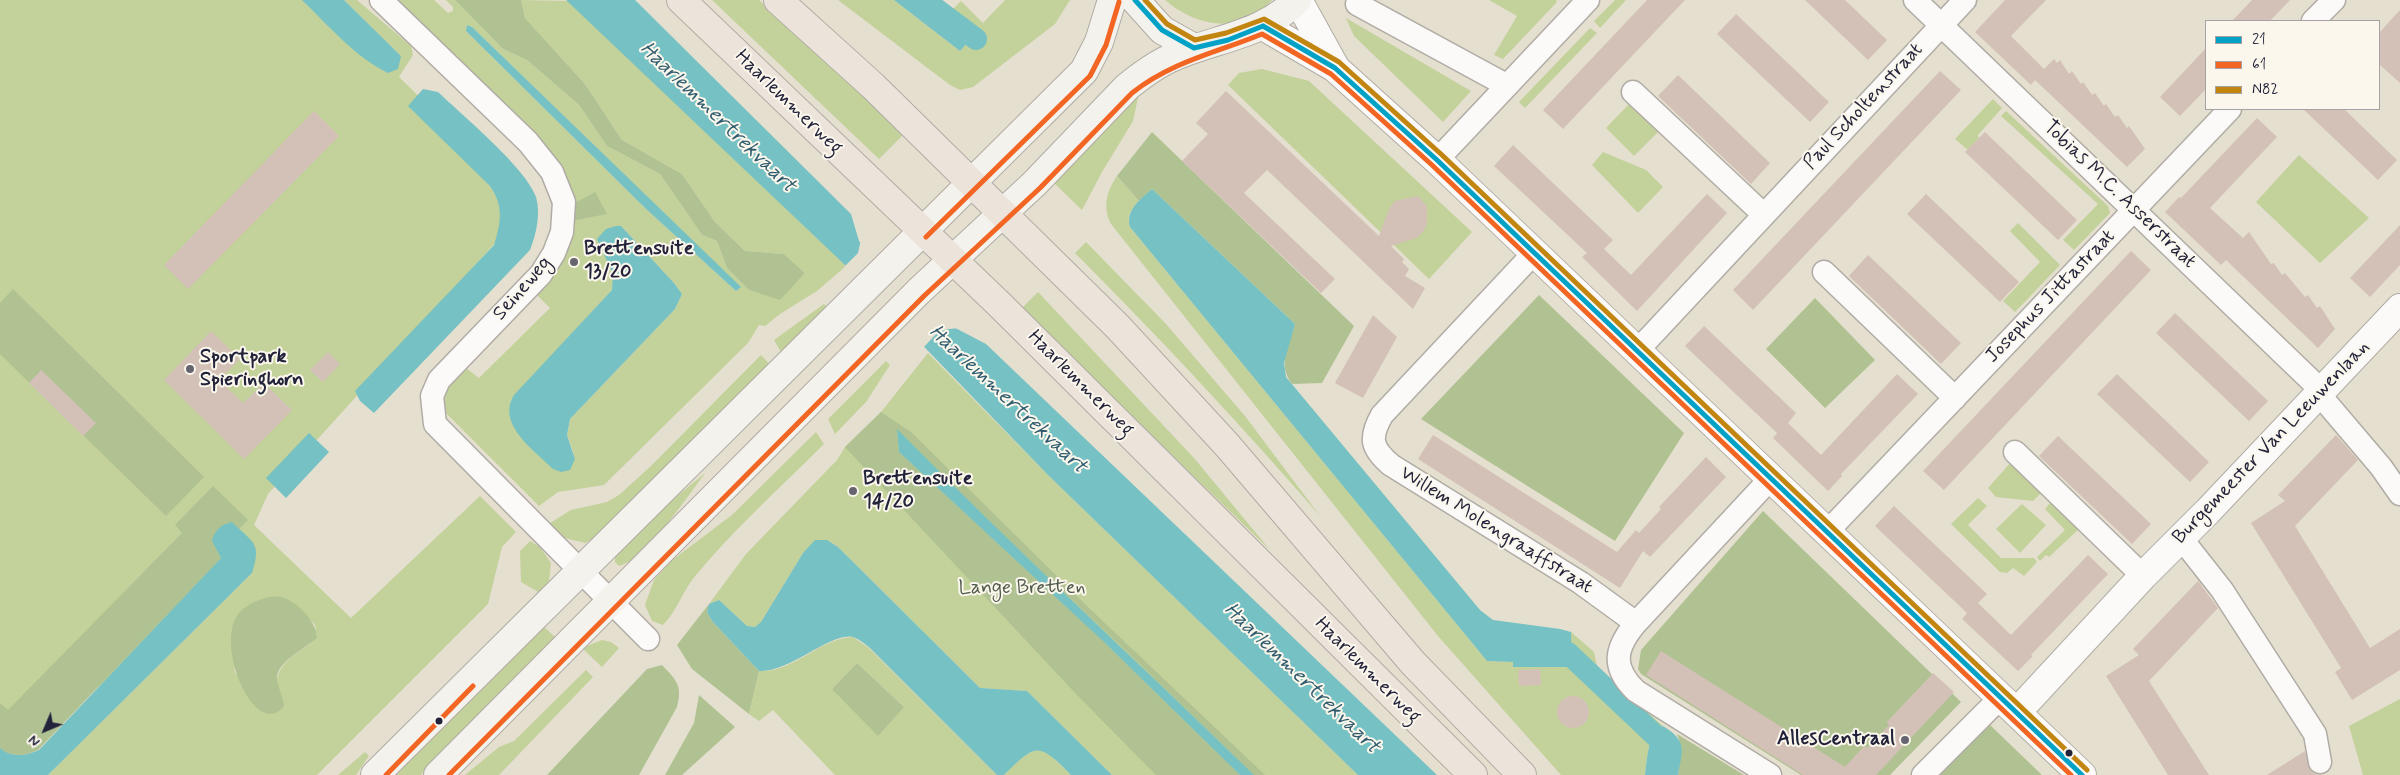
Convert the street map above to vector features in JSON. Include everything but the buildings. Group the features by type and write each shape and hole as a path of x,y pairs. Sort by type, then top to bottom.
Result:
{"main road":[{"name":"Haarlemmerweg","path":"681,0 953,260 1473,775"},
{"name":"Haarlemmerweg","path":"778,0 873,86 973,182 1173,384 1413,663 1522,775"},
{"path":"374,775 1084,71 1099,42 1112,0"},
{"path":"1135,0 1162,30 1194,48"},
{"path":"438,775 919,291 1004,214 1127,87 1156,65 1194,48 1228,40 1263,26 1278,17 1298,0"}],"street":[{"name":"Seineweg","path":"381,0 528,142 552,172 564,202 562,232 554,253 541,274 438,380 432,396 435,424 648,639"},
{"path":"1298,0 1335,68"},
{"path":"1436,160 1588,0"},
{"name":"Tobias M.C. Asserstraat","path":"1915,0 2134,209 2320,392 2400,494"},
{"name":"Paul Scholtenstraat","path":"1637,351 1965,0"},
{"path":"2314,20 2334,0"},
{"path":"1357,4 1506,85"},
{"path":"1263,26 1335,68 1436,160 2082,775"},
{"path":"1633,92 1763,214"},
{"name":"Josephus Jittastraat","path":"1827,532 2229,110"},
{"name":"Willem Molengraaffstraat","path":"1534,253 1382,416 1372,438 1375,448 1391,466 1581,583 1636,623"},
{"path":"1824,272 1955,398"},
{"name":"Burgemeester Van Leeuwenlaan","path":"2009,704 2181,538 2400,308"},
{"path":"2015,452 2142,576"},
{"path":"1770,775 1636,691 1626,682 1619,668 1618,656 1622,642 1636,623 1771,478"},
{"path":"2181,538 2222,590 2315,734 2320,762"},
{"path":"1923,775 2009,704"}],"green space":[{"name":"Sportpark Spieringhorn","path":"0,0 321,0 401,56 344,0 357,0 411,46 413,55 399,77 511,187 515,221 268,494 254,525 351,618 480,496 516,532 502,547 488,604 317,775 48,775 252,573 0,760","holes":["296,606 315,625 317,638 287,661 277,680 236,674 234,669"]},
{"path":"391,0 434,0 448,13 453,11 453,7 446,0 455,0 503,49 527,60 579,105 607,146 660,174 702,235 717,241 727,268 749,290 780,299 805,273 784,254 745,251 715,222 682,174 622,140 585,84 525,18 521,0 569,1 846,266 817,291 780,314 765,326 759,325 748,343 604,485 558,492 539,506 445,412 444,398 448,387 467,369 479,378 550,308 537,295 557,270 567,252 573,232 573,221 606,214 575,203 529,136 532,130 500,100 495,103","holes":["467,25 472,27 740,287 736,291 645,208 466,31","621,226 682,294 675,309 570,419 567,435 574,454 510,402 612,290 614,274 598,239"]},
{"path":"455,0 521,0 525,18 585,84 622,140 682,174 715,222 745,251 784,254 805,273 780,300 749,290 727,268 717,241 702,235 660,174 607,146 579,105 527,60 503,49"},
{"path":"712,0 759,0 906,132 879,159"},
{"path":"838,0 894,0 960,51 973,35 929,0 942,0 953,9 961,1 983,23 1005,0 1070,0 1055,24 973,87 960,90 950,85"},
{"path":"1165,0 1272,0 1247,19 1219,24 1191,16"},
{"path":"1489,0 1556,0 1557,2 1503,59 1494,55 1517,16"},
{"path":"1615,0 1626,0 1600,28 1594,21"},
{"path":"1346,18 1471,91 1443,122 1354,36"},
{"path":"1590,28 1597,33 1525,108 1519,102"},
{"path":"1262,69 1309,81 1472,232 1429,279 1228,85 1239,73"},
{"path":"1141,84 1133,121 1102,172 1082,210 1053,182"},
{"path":"1993,99 2002,108 1978,135 1979,138 1968,150 1955,139"},
{"path":"1632,101 1661,129 1634,156 1606,128"},
{"path":"2006,111 2108,206 2110,213 2074,250 2063,240 2098,204 2001,116"},
{"path":"1152,132 1354,326 1322,383 1292,384 1288,377 1285,370 1285,362 1287,347 1295,324 1152,189 1139,201 1117,176"},
{"path":"1603,152 1646,170 1663,187 1638,213 1592,165"},
{"path":"2299,155 2369,218 2320,263 2256,202"},
{"path":"1117,176 1139,201 1129,216 1130,227 1487,661 1513,662 1513,667 1571,667 1571,632 1594,652 1597,666 1663,726 1654,733 1651,740 1645,775 1561,775 1438,636 1111,224 1106,205 1108,193"},
{"path":"595,192 607,214 573,221 575,203"},
{"path":"2018,223 2060,265 2015,312 2003,301 2040,262 2010,231"},
{"path":"1086,242 1166,324 1245,416 1320,516 1200,382 1075,253"},
{"path":"13,289 204,477 166,516 0,354 0,303"},
{"path":"1038,292 1194,458 1270,550 1021,309"},
{"path":"1539,295 1684,433 1615,541 1421,419"},
{"path":"1815,298 1875,360 1825,408 1766,349"},
{"path":"824,304 828,308 782,354 774,340"},
{"name":"Lange Bretten","path":"928,353 1048,475 1358,775 1112,775 1027,691 980,688 838,547 827,540 803,553 761,622 755,627 747,626 719,600 709,604 746,554 837,460 845,447 881,412"},
{"path":"761,355 771,366 608,531 585,543 561,537 547,525 571,510 607,502 619,495 651,466"},
{"path":"886,361 890,365 866,402 835,434 828,419"},
{"path":"881,412 911,432 1089,608 1265,775 1254,775 986,519 897,430 899,452 1104,642 1240,775 1156,775 1077,695 845,447"},
{"path":"816,432 824,444 742,524 711,558 691,581 663,625 652,621 645,605 654,580 671,561 732,515"},
{"path":"2012,461 2043,491 2033,501 1996,497 1988,488"},
{"path":"705,473 653,540 641,552 619,566 615,562 615,552 628,537"},
{"path":"213,486 248,520 239,529 232,522 212,541 221,558 38,750 28,754 14,755 0,748 0,703 8,710 182,533 175,525"},
{"path":"1978,498 1987,506 1968,525 2001,558 2034,558 2037,562 2024,576 2013,568 2007,573 2000,572 1951,524"},
{"path":"2052,501 2081,527 2049,557 2046,555 2040,561 2037,557 2065,530 2045,509"},
{"path":"2022,504 2046,525 2020,553 1996,529"},
{"path":"1763,511 1961,702 1890,775 1801,775 1641,674 1638,669 1641,650"},
{"path":"530,541 540,547 551,563 549,581 540,593 521,582 520,551"},
{"path":"269,597 287,599 305,613 314,625 317,638 292,656 281,667 277,679 284,706 273,714 262,711 251,701 241,685 234,666 231,646 232,628 239,613 253,603"},
{"path":"709,604 707,612 712,621 759,671 749,714 692,669 677,645"},
{"path":"543,626 556,638 421,775 394,775"},
{"path":"853,637 869,648 997,775 835,775 773,710 759,721 749,714 759,671 784,667 829,643","holes":["857,663 904,707 832,689"]},
{"path":"602,640 611,642 619,648 602,667 582,648"},
{"path":"857,663 904,707 878,736 832,689"},
{"path":"662,665 677,683 679,699 677,707 639,775 547,775 647,669"},
{"path":"586,670 593,677 499,775 465,775 499,747 514,741"},
{"path":"699,695 735,727 682,775 665,775 694,723"},
{"path":"2400,699 2400,775 2363,775 2349,726"},
{"path":"1990,725 2042,775 1940,775"},
{"path":"1677,734 1744,775 1678,775 1680,749"},
{"path":"1041,750 1049,754 1071,775 1004,775 1025,755"},
{"path":"365,752 369,756 356,775 338,775"}],"water":[{"path":"302,0 344,0 401,56 398,69 388,73 364,58 353,50"},
{"name":"Haarlemmertrekvaart","path":"566,0 635,0 851,214 859,241 940,320 986,344 1437,775 1358,775 1048,475 846,266"},
{"path":"894,0 929,0 974,35 960,51"},
{"path":"467,25 472,27 741,287 736,291 645,208 466,31"},
{"path":"423,89 438,92 493,143 520,172 536,197 538,210 537,224 530,250 374,413 360,401 355,391 494,245 500,222 498,201 490,186 408,106"},
{"path":"1152,189 1295,324 1284,363 1286,377 1480,610 1493,620 1571,632 1572,667 1513,667 1513,662 1487,661 1130,227 1129,221 1132,210"},
{"path":"621,226 682,294 675,309 570,419 567,435 575,459 570,470 561,472 553,469 520,436 513,426 510,406 514,395 612,290 613,274 597,239 606,229"},
{"path":"897,429 1030,560 1254,775 1240,775 1104,642 899,452"},
{"path":"309,433 329,452 286,498 266,478"},
{"path":"232,522 250,539 256,549 252,573 48,775 0,775 0,748 14,755 29,754 39,750 221,558 212,541 219,528"},
{"path":"815,540 827,540 838,547 980,688 1027,691 1112,775 1071,775 1052,757 1038,751 1031,752 1004,775 997,775 870,648 853,637 833,640 784,666 759,671 712,621 707,612 709,604 719,600 747,626 755,627 761,622 803,553"},
{"path":"1663,726 1671,731 1680,741 1682,752 1678,775 1645,775 1651,740 1654,733"}],"pier":[{"path":"861,239 942,318 960,328 938,332 923,348 844,267 858,253"}],"waterway":[{"path":"924,0 976,39"},
{"path":"1544,646 1568,653 1662,742 1664,759 1662,775"}],"transit line":[{"name":"21","path":"1135,0 1162,30 1194,48 1228,40 1263,26"},
{"name":"N82","path":"1145,0 1167,24 1195,40 1226,33 1264,19 1339,62 1442,155 2087,770"},
{"name":"61","path":"926,237 1090,76 1106,45 1119,2"},
{"name":"21","path":"1263,26 1335,68 1437,160 2082,775"},
{"name":"61","path":"449,775 924,296 1040,188 1132,93 1147,82 1179,65 1262,34 1331,74 1432,165 2071,775"},
{"name":"61","path":"386,775 473,686"}],"place":[{"name":"Brettensuite 13/20","path":"574,262"},
{"name":"Sportpark Spieringhorn","path":"190,369"},
{"name":"Brettensuite 14/20","path":"853,491"},
{"name":"AllesCentraal","path":"1905,740"}]}
